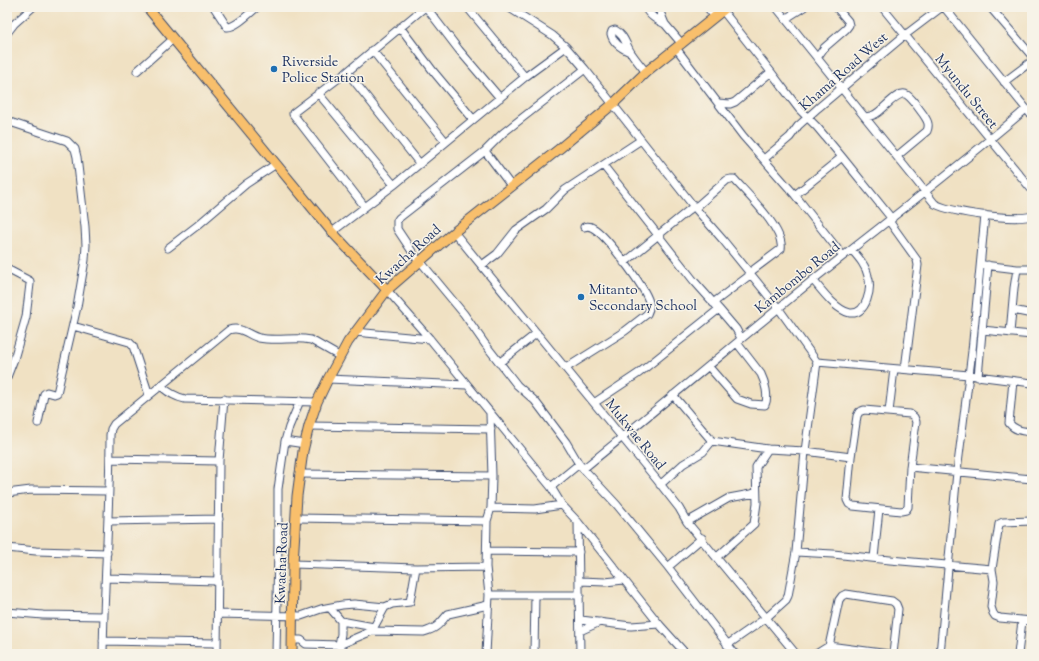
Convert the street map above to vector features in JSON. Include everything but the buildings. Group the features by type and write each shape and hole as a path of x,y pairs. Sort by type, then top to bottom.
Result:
{"main road":[{"path":"147,7 332,232 387,290"},
{"name":"Kwacha Road","path":"292,654 296,518 299,474 304,444 317,402 339,356 355,332 387,290 420,261 613,104 646,72 725,9"}],"street":[{"path":"7,33 32,7"},
{"path":"214,7 228,28 234,26 257,7"},
{"path":"365,207 293,114 294,111 347,72 426,7 459,50 500,98"},
{"path":"467,7 525,76"},
{"path":"508,7 552,35 566,47 694,207 724,240 749,274 779,309 817,362 805,451 796,552 788,596 786,600 766,618 727,645"},
{"path":"645,7 657,20 666,24"},
{"path":"658,7 679,46 718,103 743,136 795,195 844,256"},
{"path":"708,7 715,17"},
{"path":"776,7 935,204 954,211 985,215 1012,218 1032,216"},
{"path":"785,19 804,7"},
{"path":"817,58 824,48 849,25 848,21 836,7"},
{"name":"Myundu Street","path":"882,7 1032,190"},
{"path":"943,7 1032,116"},
{"name":"Khama Road West","path":"764,159 790,137 798,126 818,108 905,35 943,7"},
{"path":"990,7 1032,56"},
{"path":"725,9 798,109 821,132 842,157 890,220 917,260 918,265 905,369"},
{"path":"400,27 433,71 473,119"},
{"path":"137,71 173,39"},
{"path":"332,232 420,164 525,76 566,47"},
{"path":"372,50 446,142"},
{"path":"630,52 646,72"},
{"path":"1004,82 1032,61"},
{"path":"585,69 503,133 485,151 397,221 397,229 420,261 464,314 499,363 517,385 535,401 566,442 581,466 617,504 735,654"},
{"path":"347,72 420,164"},
{"path":"718,103 730,104 735,102 771,72"},
{"path":"318,93 394,185"},
{"path":"865,117 877,114 898,95 903,94 908,95 919,108 928,122 929,127 927,131 897,156"},
{"name":"Kambombo Road","path":"551,487 622,437 813,280 926,192 1026,109"},
{"path":"7,121 70,143 75,149 79,169 86,245 84,273 57,393 54,394 47,392 44,394 38,424"},
{"path":"482,266 497,254 516,230 546,209 565,190 641,140"},
{"path":"485,151 512,187"},
{"path":"795,195 842,157"},
{"path":"168,248 204,221 246,184 276,164"},
{"path":"603,165 616,183 736,329 739,341 764,379 767,399 765,405 751,404 737,399 709,367"},
{"path":"594,403 639,373 716,306 749,274 781,249 781,240 774,225 734,179 731,178 624,263"},
{"path":"940,654 957,472 972,351 985,215"},
{"path":"566,368 625,331 648,314 650,303 634,274 608,243 593,228 588,226 584,227"},
{"name":"Mukwae Road","path":"454,232 622,437 679,508 687,522 702,538 796,654"},
{"path":"813,280 829,299 839,307 849,313 861,311 870,285 869,277 860,259 852,250"},
{"path":"980,264 1017,269 1032,269"},
{"path":"978,377 988,265"},
{"path":"7,269 30,282 30,284 26,317 14,359 7,377"},
{"path":"1010,333 1017,269"},
{"path":"387,290 551,487 562,505 578,522 658,624 686,654"},
{"path":"1013,310 1032,314"},
{"path":"73,326 129,342 133,346 149,395"},
{"path":"103,654 103,616 107,553 110,435 114,424 229,330 235,328 258,338 311,340 339,356"},
{"path":"982,330 1032,335"},
{"path":"355,332 430,340"},
{"path":"499,363 537,333"},
{"path":"972,351 980,352"},
{"path":"817,362 969,375 1032,383"},
{"path":"889,412 894,368"},
{"path":"328,379 467,385"},
{"path":"1013,381 1009,423 1013,428 1020,431 1032,432"},
{"path":"161,386 178,398 317,402"},
{"path":"673,395 712,442 851,457"},
{"path":"217,654 219,461 224,399"},
{"path":"276,654 278,489 288,427 300,401"},
{"path":"864,410 889,412 910,414 914,417 916,422 910,467 908,507 906,510 901,511 852,506 847,500 857,416 859,412 864,410"},
{"path":"486,654 489,595 486,567 487,521 491,508 492,476 490,414"},
{"path":"309,426 490,429"},
{"path":"285,441 304,444"},
{"path":"660,485 682,464 703,452 712,442"},
{"path":"717,557 754,524 757,502 756,467 768,448"},
{"path":"110,459 219,461"},
{"path":"910,467 1032,479"},
{"path":"299,474 492,476"},
{"path":"7,493 31,490 108,491"},
{"path":"687,522 729,498 756,493"},
{"path":"491,508 535,509 562,505"},
{"path":"874,558 879,509"},
{"path":"296,518 487,521"},
{"path":"108,520 219,519"},
{"path":"1032,519 1003,522 999,524 992,569 994,581 992,601 993,613 995,616 1022,621 1032,621"},
{"path":"578,522 581,620 580,654"},
{"path":"668,567 702,538"},
{"path":"7,548 42,551 107,553"},
{"path":"487,551 579,552"},
{"path":"796,552 833,554 992,569"},
{"path":"294,564 416,568 486,567"},
{"path":"218,614 277,615 293,617 303,616 321,608 330,608 342,605 354,604 385,607 392,604 410,602 416,568"},
{"path":"106,578 217,581"},
{"path":"580,581 604,582 624,580"},
{"path":"829,646 839,600 846,594 892,601 896,604 898,609 893,654"},
{"path":"489,595 580,595"},
{"path":"534,654 535,595"},
{"path":"330,608 341,621 372,629 428,631 439,625 448,614 488,605"},
{"path":"292,640 301,640 306,644 339,645 372,629 385,607"},
{"path":"7,612 43,615 103,616"},
{"path":"581,620 631,626 658,624"},
{"path":"341,621 339,645 342,654"},
{"path":"1018,654 1022,621"},
{"path":"580,631 600,622"},
{"path":"103,641 217,643"},
{"path":"816,654 829,646 889,654"}],"place":[{"name":"Riverside Police Station","path":"274,69"},
{"name":"Mitanto Secondary School","path":"581,297"}]}
